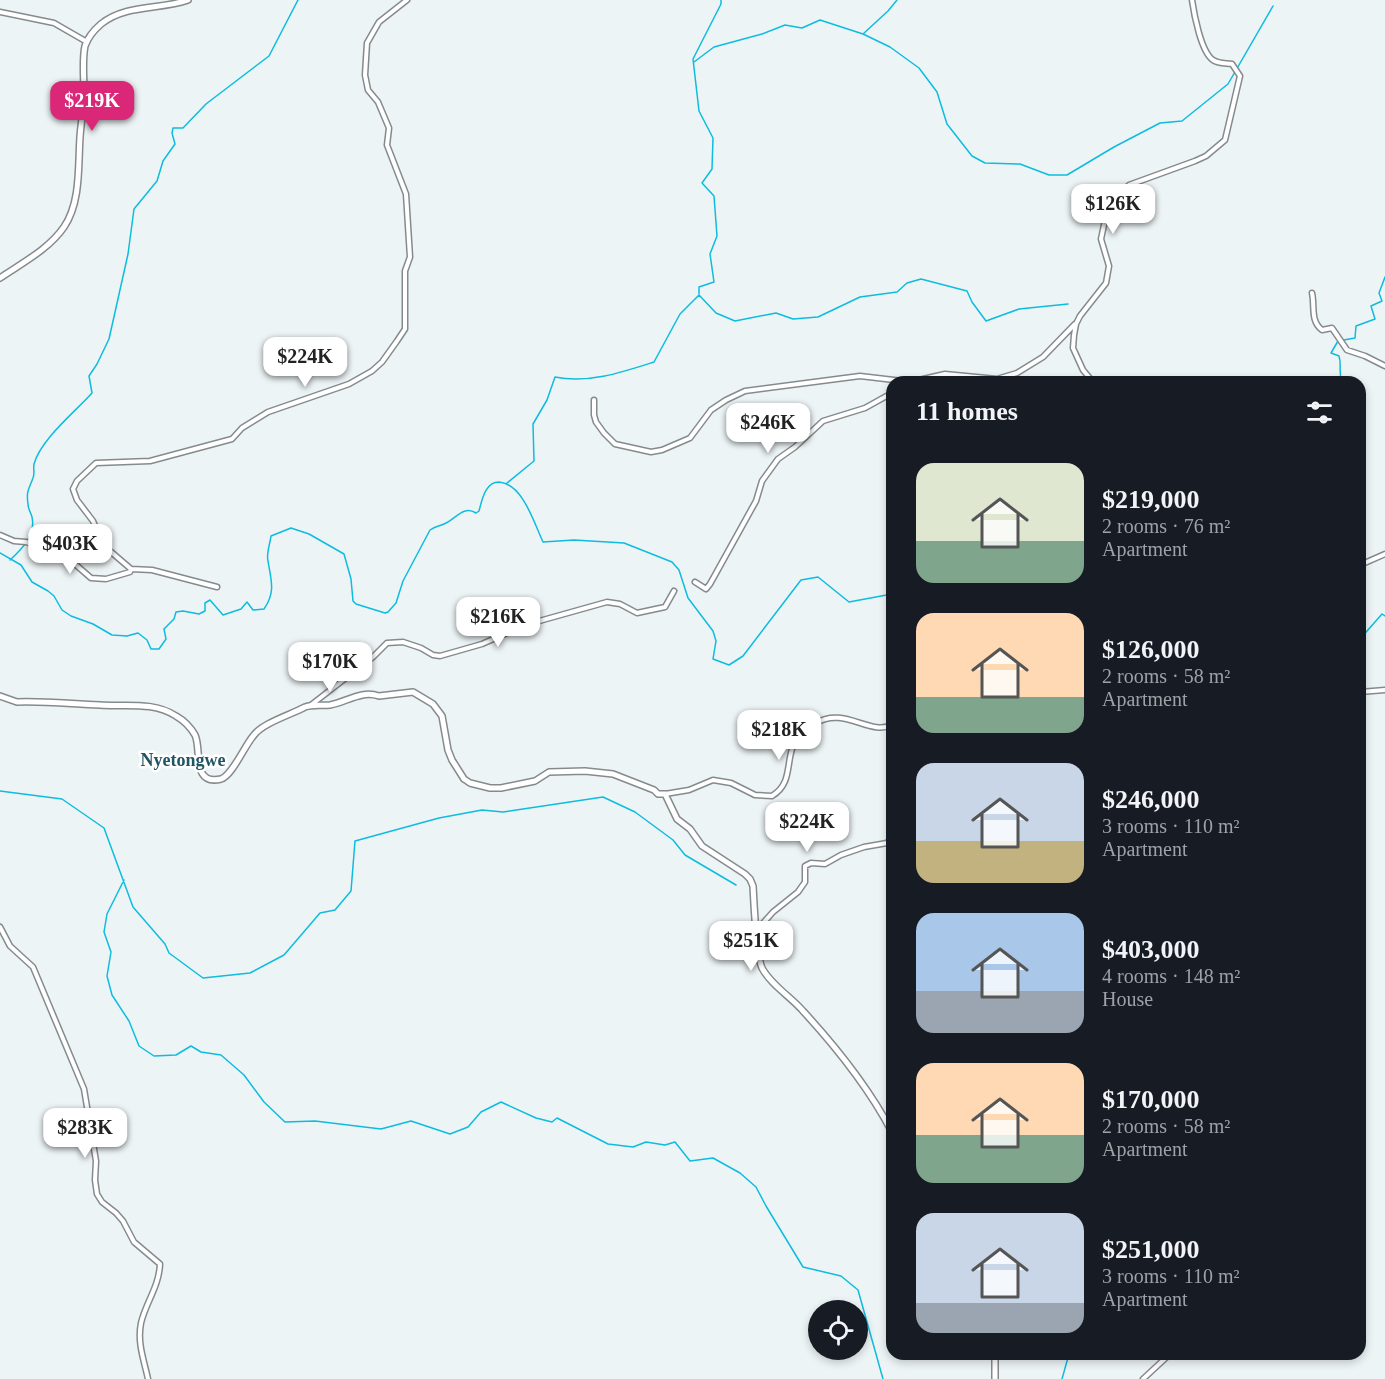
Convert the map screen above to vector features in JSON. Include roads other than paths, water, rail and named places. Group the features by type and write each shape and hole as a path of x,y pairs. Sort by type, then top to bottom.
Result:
{"street":[{"path":"0,278 42,249 67,222 77,181 84,104 84,52 87,42 103,22 142,8 168,6 188,0"},
{"path":"217,587 152,570 131,569 104,545 93,521 76,498 74,489 77,481 96,463 150,460 232,439 242,428 268,412 349,384 372,371 382,362 405,329 405,272 410,257 406,194 387,145 389,128 378,102 368,90 365,75 367,42 379,22 407,0"},
{"path":"1007,376 1017,373 1043,357 1076,324 1106,283 1109,266 1101,239 1107,211 1115,199 1129,185 1206,156 1226,140 1240,76 1235,66 1215,61 1207,54 1192,0"},
{"path":"0,12 54,23 87,42"},
{"path":"1312,293 1316,307 1313,314 1317,327 1322,330 1332,328 1347,350 1385,366"},
{"path":"1076,324 1073,348 1088,376"},
{"path":"936,376 945,374 966,376"},
{"path":"594,400 596,422 615,444 651,452 662,450 690,438 711,410 745,391 860,376 886,379"},
{"path":"695,582 706,589 710,584 756,501 762,482 778,459 823,421 865,408 886,396"},
{"path":"0,535 54,551 68,558 91,578 112,577 130,572 131,569"},
{"path":"1366,562 1385,554"},
{"path":"0,696 17,702 145,705 166,710 179,717 195,736 201,772 210,778 218,779 231,772 237,759 261,727 311,705 373,657 387,643 403,642 440,656 482,644 525,625 607,602 620,604 637,612 665,607 674,591"},
{"path":"1366,692 1385,690"},
{"path":"311,705 333,705 354,696 413,692 425,698 440,712 452,760 464,779 470,783 490,788 535,781 549,772 601,772 613,774 654,790 658,794 689,790 713,780 731,783 754,795 772,795 781,789 788,777 794,744 817,722 844,717 875,727 886,727"},
{"path":"665,794 677,819 690,829 702,846 739,869 750,879 753,886 761,965 831,1041 875,1101 886,1121"},
{"path":"757,930 781,904 798,892 805,882 805,866 811,863 825,864 841,855 868,846 886,843"},
{"path":"0,927 10,946 33,967 56,1027 84,1089 96,1161 97,1194 102,1202 123,1221 134,1242 160,1264 156,1287 143,1316 140,1336 147,1379"},
{"path":"994,1360 995,1379"},
{"path":"1143,1379 1164,1360"}],"waterway":[{"path":"10,560 23,546 32,530 32,517 28,508 27,496 38,455 59,426 92,393 89,376 109,339 128,254 134,209 157,181 163,161 175,144 173,128 183,128 206,104 269,56 298,0"},
{"path":"699,294 699,287 714,282 710,254 717,236 714,196 702,183 712,169 713,138 699,111 693,59 721,0"},
{"path":"694,62 714,47 785,25 802,28 820,20 863,34 897,0"},
{"path":"863,34 890,47 919,68 937,92 947,124 972,156 985,163 1020,164 1049,175 1067,175 1160,123 1182,121 1228,84 1273,6"},
{"path":"1340,376 1339,356 1331,353 1338,341 1355,338 1356,326 1375,319 1371,306 1382,301 1379,293 1385,277"},
{"path":"507,483 534,461 533,424 547,400 555,377 593,378 654,362 680,314 699,295 716,313 735,321 776,313 793,319 818,317 860,297 897,292 907,283 921,279 967,291 986,321 1019,309 1068,304"},
{"path":"0,553 21,565 32,582 54,596 62,610 71,616 93,624 112,635 127,636 138,633 147,640 151,649 159,649 166,639 164,629 174,619 176,612 199,614 205,611 205,603 210,600 223,615 241,609 247,602 253,610 264,609 271,591 267,555 271,536 291,528 309,534 344,554 351,579 353,601 356,604 388,612 396,603 403,581 430,530 463,512 476,513 479,511 487,488 499,482 507,484 521,497 543,542 574,540 624,543 672,562 679,570 688,598 713,631 716,641 713,659 729,665 743,656 801,580 818,577 849,602 886,595"},
{"path":"1366,632 1382,614 1385,616"},
{"path":"0,791 62,799 104,828 133,907 165,944 169,953 203,978 250,973 284,955 320,913 335,910 351,891 355,841 439,818 482,810 503,812 603,797 635,812 673,840 685,855 736,885"},
{"path":"124,880 107,914 104,932 111,952 107,976 112,995 129,1021 139,1046 154,1056 176,1055 191,1046 201,1052 221,1055 244,1075 264,1102 285,1122 315,1121 381,1129 411,1121 450,1134 468,1127 481,1112 501,1102 536,1118 552,1122 557,1118 608,1144 633,1147 646,1142 665,1145 675,1142 690,1161 713,1158 740,1173 756,1187 803,1267 841,1276 858,1290 883,1379"},
{"path":"1062,1379 1067,1360"}],"district":[{"name":"Nyetongwe","path":"183,760"}]}
